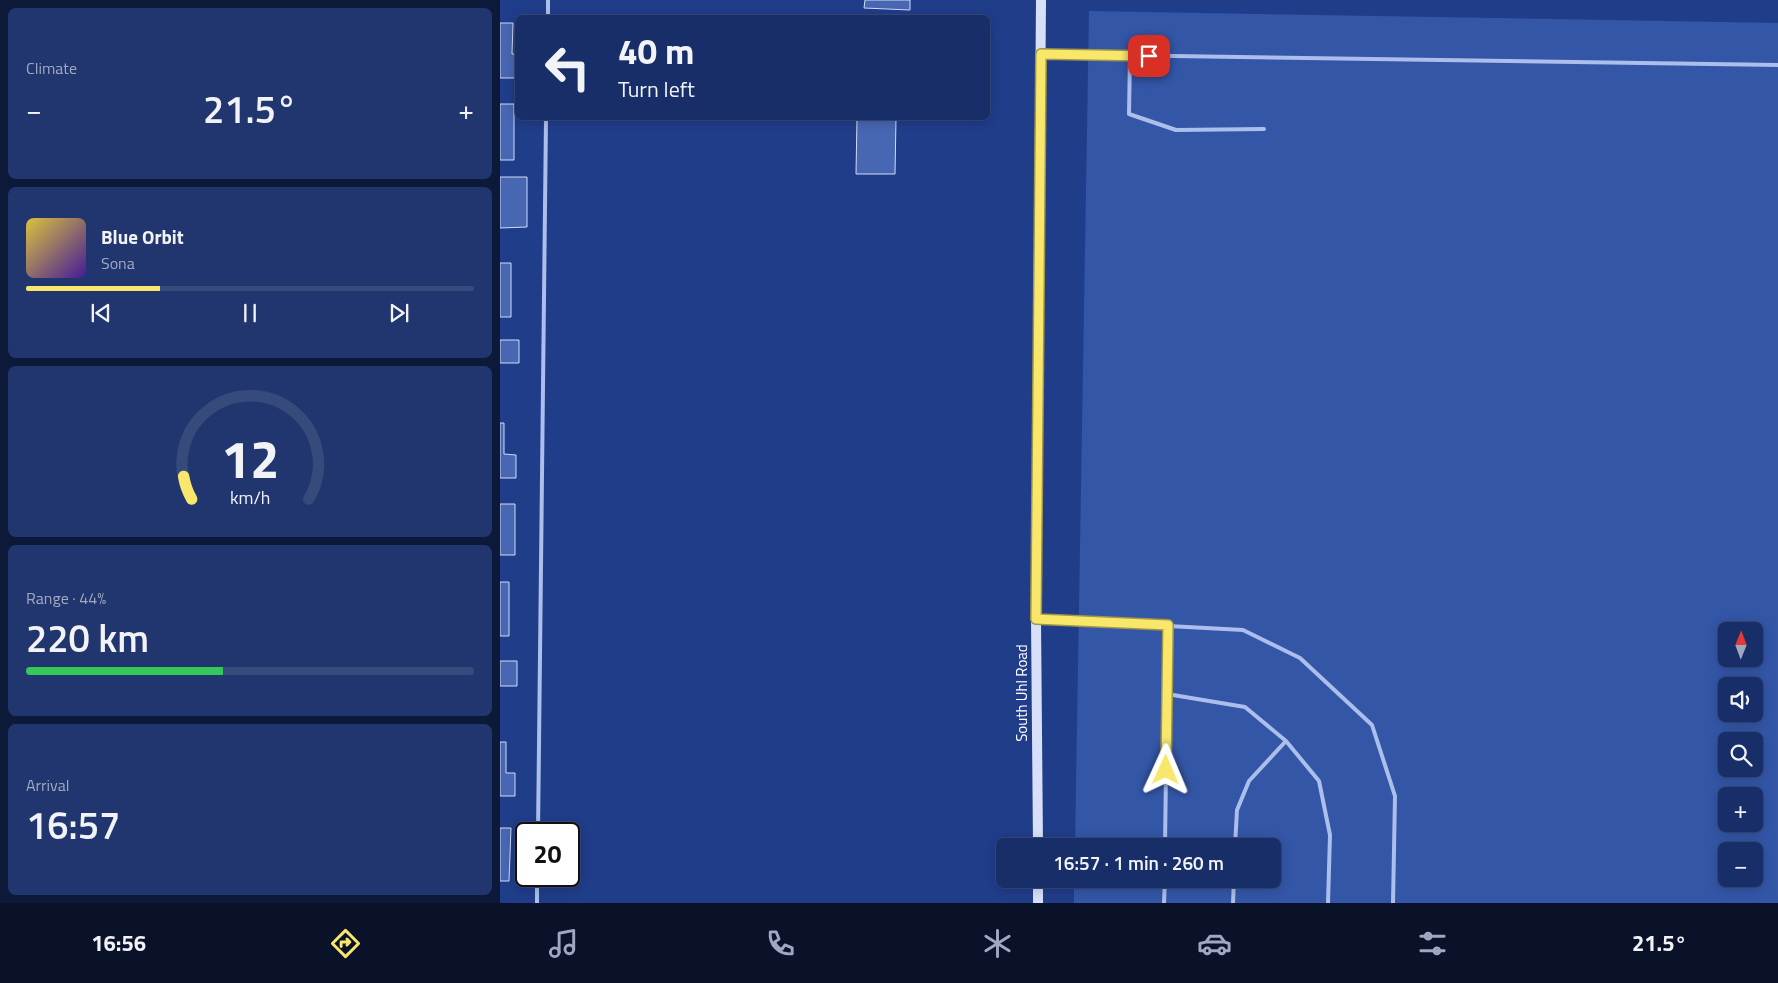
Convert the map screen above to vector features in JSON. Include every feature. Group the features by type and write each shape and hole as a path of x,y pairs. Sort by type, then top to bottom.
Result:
{"main road":[{"name":"South Uhl Road","path":"1038,838 1036,619 1041,0"},
{"path":"1038,888 1038,903"}],"lane":[{"path":"548,0 548,15"},
{"path":"1041,54 1778,65"},
{"path":"1130,55 1129,114 1176,130 1264,129"},
{"path":"538,822 546,120"},
{"path":"1036,619 1243,630 1300,658 1372,724 1395,796 1393,903"},
{"path":"1165,838 1168,625"},
{"path":"1167,694 1245,707 1286,741 1320,781 1330,835 1328,903"},
{"path":"1235,838 1237,810 1249,781 1286,741"},
{"path":"537,903 538,887"},
{"path":"1164,888 1164,903"},
{"path":"1233,903 1234,888"}],"shaded area":[{"path":"1089,11 1778,23 1778,903 1074,903 1074,888 1281,888 1281,838 1075,838"}],"building":[{"path":"865,0 910,0 910,10 864,8"},
{"path":"500,23 513,23 512,54 515,54 515,78 500,78"},
{"path":"500,104 514,104 514,160 500,160"},
{"path":"857,120 896,120 895,174 856,174"},
{"path":"500,177 527,177 527,227 500,228"},
{"path":"500,263 511,263 511,317 500,317"},
{"path":"500,340 519,340 519,363 500,363"},
{"path":"500,423 504,423 504,454 516,455 516,478 500,478"},
{"path":"500,504 515,504 515,555 500,555"},
{"path":"500,582 509,582 509,636 500,636"},
{"path":"500,661 517,661 517,686 500,686"},
{"path":"500,742 506,742 506,773 515,773 515,796 500,796"},
{"path":"500,828 511,828 509,881 500,881"}],"route":[{"path":"1149,56 1041,54 1036,619 1168,625 1166,770"}]}
